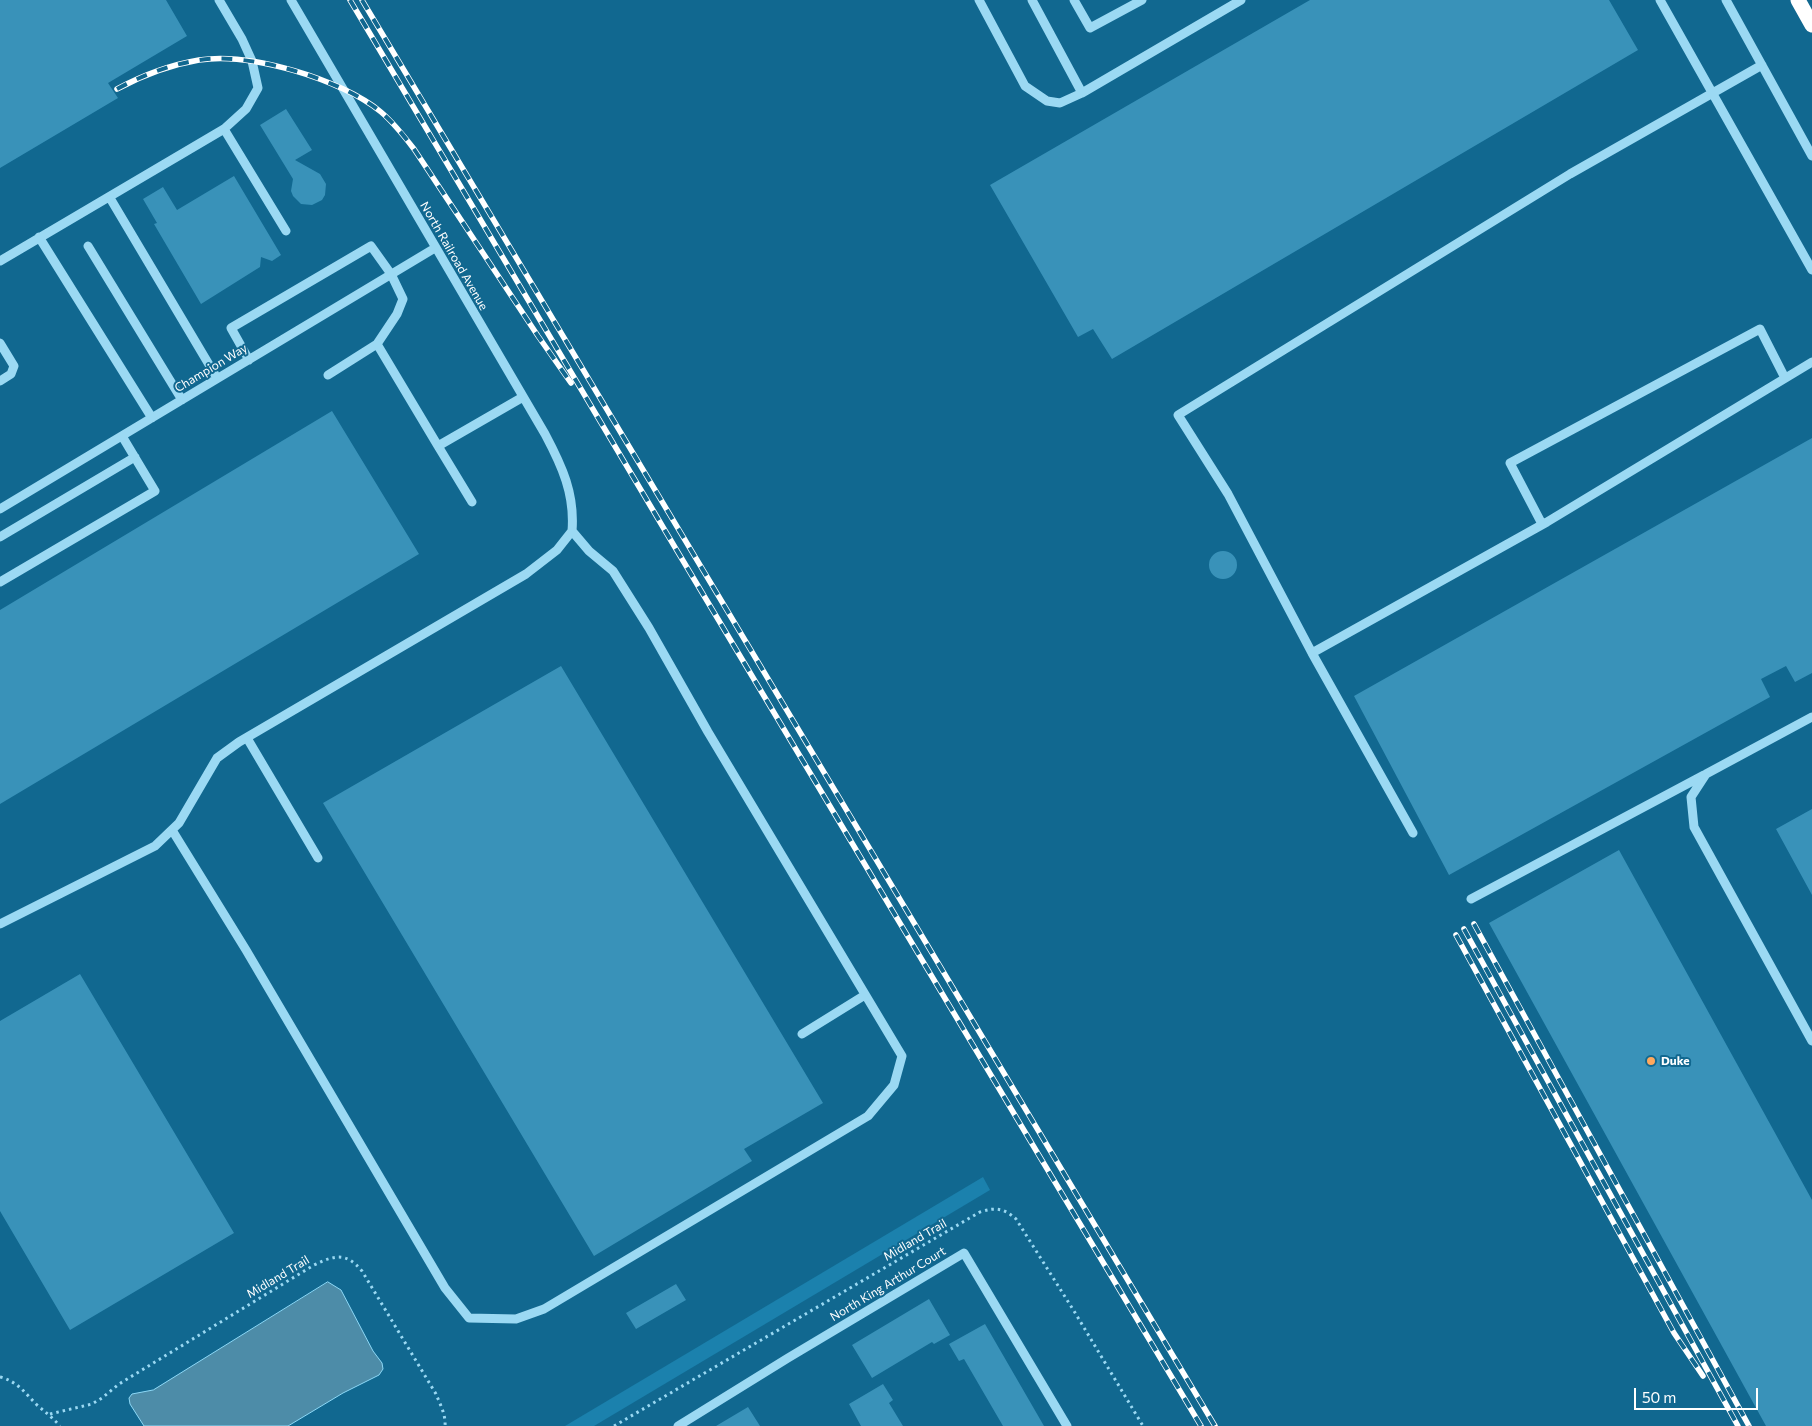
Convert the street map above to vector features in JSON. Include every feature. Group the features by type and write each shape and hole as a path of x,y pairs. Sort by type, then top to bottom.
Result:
{"highway":[{"path":"1798,0 1812,26"}],"street":[{"path":"0,261 110,198 224,129 246,109 258,88 252,61 242,39 219,0"},
{"name":"North Railroad Avenue","path":"291,0 559,460 571,495 572,531"},
{"path":"979,0 1025,86 1048,101 1060,103 1082,93 1241,0"},
{"path":"1032,0 1082,93"},
{"path":"1074,0 1090,28 1142,0"},
{"path":"1660,0 1812,270"},
{"path":"1726,0 1812,156"},
{"path":"1413,833 1312,653 1228,494 1178,415 1570,174 1762,65"},
{"path":"224,129 286,231"},
{"path":"110,198 217,378"},
{"path":"39,237 152,418"},
{"path":"88,246 182,400"},
{"path":"249,360 231,328 371,246 391,274 403,299 398,314 377,344 328,375"},
{"name":"Champion Way","path":"0,509 435,248"},
{"path":"1542,524 1510,463 1760,329 1785,378"},
{"path":"0,343 14,366 11,374 0,381"},
{"path":"377,344 472,502"},
{"path":"1312,653 1542,524 1812,362"},
{"path":"438,446 523,397"},
{"path":"0,582 155,491 122,436"},
{"path":"0,537 135,458"},
{"path":"0,924 155,846 172,830 180,823 217,758 247,738 526,574 557,550 572,531 589,551 613,571 649,628 708,732 902,1056 894,1085 868,1116 544,1309 516,1319 469,1318 445,1288 246,950 172,830"},
{"path":"1471,899 1812,717"},
{"path":"247,738 318,858"},
{"path":"1706,774 1691,797 1694,827 1812,1041"},
{"path":"802,1034 866,995"},
{"name":"North King Arthur Court","path":"678,1426 964,1253 1067,1426"}],"path":[{"name":"Midland Trail","path":"614,1426 980,1212 991,1208 1000,1209 1016,1219 1143,1426"},
{"name":"Midland Trail","path":"50,1414 92,1404 119,1384 314,1265 330,1257 340,1257 349,1258 362,1271 436,1394 442,1408 445,1426"},
{"path":"0,1377 16,1383 38,1406 50,1414 60,1426"}],"shaded area":[{"path":"983,1177 990,1190 594,1426 565,1426"},
{"path":"328,1282 341,1290 373,1351 382,1363 383,1369 379,1375 343,1393 288,1426 144,1426 130,1404 129,1398 132,1394 153,1390"}],"building":[{"path":"0,0 166,0 187,36 108,83 118,98 0,168"},
{"path":"1310,0 1609,0 1638,50 1112,359 1093,329 1078,337 990,185"},
{"path":"286,109 312,150 295,160 320,174 326,184 325,195 322,200 312,205 301,204 293,196 291,191 293,179 260,125"},
{"path":"234,176 281,255 272,261 261,257 260,267 201,304 154,224 157,223 143,199 163,187 177,210"},
{"path":"332,411 419,554 0,804 0,610"},
{"path":"1812,438 1812,673 1795,682 1786,666 1761,679 1770,697 1449,875 1354,696"},
{"path":"1223,551 1233,555 1237,565 1233,575 1223,579 1213,575 1209,565 1213,555"},
{"path":"561,666 823,1103 744,1149 752,1161 594,1256 323,803"},
{"path":"1812,809 1812,895 1776,829"},
{"name":"Duke","path":"1619,850 1812,1200 1812,1426 1766,1426 1489,923"},
{"path":"80,974 234,1233 70,1330 0,1211 0,1021"},
{"path":"676,1284 686,1300 636,1329 626,1313"},
{"path":"929,1299 950,1335 934,1344 932,1342 872,1378 852,1345"},
{"path":"985,1324 1044,1426 1003,1426 964,1359 959,1361 949,1344"},
{"path":"883,1384 893,1400 889,1403 903,1426 861,1426 849,1404"},
{"path":"748,1407 760,1426 716,1426"}],"railway":[{"path":"350,0 1201,1426"},
{"path":"362,0 1215,1426"},
{"path":"117,89 146,75 188,62 220,59 243,60 268,64 319,79 364,100 381,112 403,134 414,149 571,383"},
{"path":"1474,924 1749,1426"},
{"path":"1464,929 1738,1426"},
{"path":"1456,935 1674,1333 1703,1376"}],"place":[{"name":"Duke","path":"1651,1061"}]}
